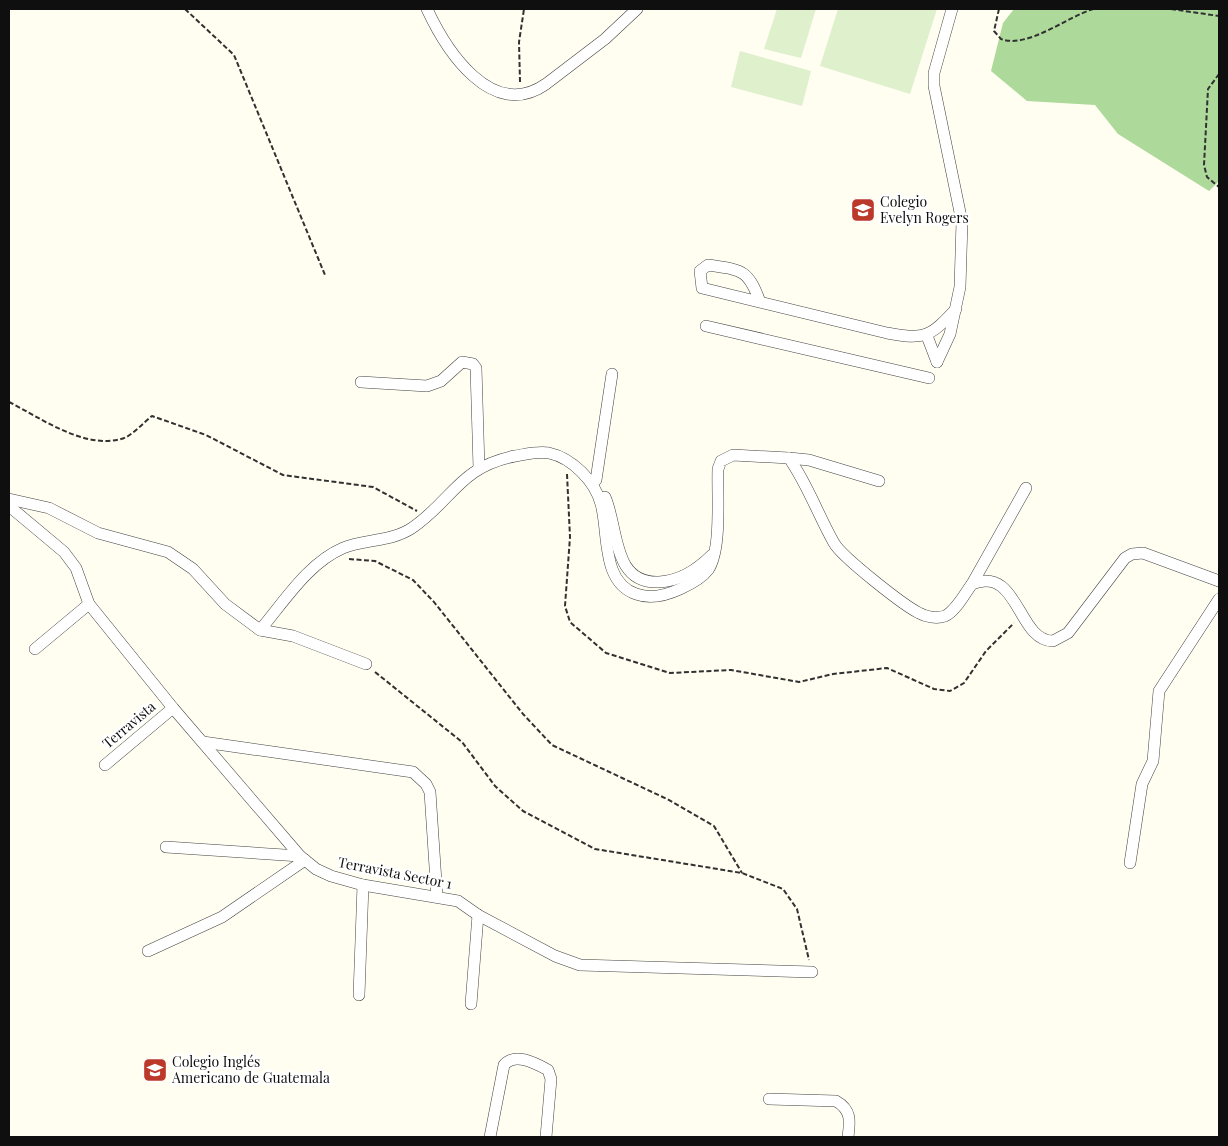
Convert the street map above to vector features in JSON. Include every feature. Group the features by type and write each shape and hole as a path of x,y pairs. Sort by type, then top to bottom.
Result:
{"street":[{"path":"427,9 446,44 469,73 488,88 521,94 538,90 605,39 637,9"},
{"path":"926,336 937,362 950,334 960,287 962,222 934,86 934,73 952,9"},
{"path":"760,302 750,278 736,270 704,266 700,272 702,288 887,333 914,338 926,336 938,329 956,309"},
{"path":"706,326 929,378"},
{"path":"361,382 427,386 441,381 462,362 473,364 476,368 479,468"},
{"path":"596,480 612,374"},
{"path":"260,630 306,575 326,558 344,548 390,538 411,528 459,483 479,468 506,458 536,452 549,453 566,459 577,469 597,494 601,504 612,569 618,582 628,592 642,596 659,596 675,591 707,571 715,552 717,537 718,469 721,461 733,456 809,460 879,481"},
{"path":"789,458 804,479 824,525 839,550 920,614 937,618 946,616 972,584 1026,488"},
{"path":"577,469 596,480 609,505 624,564 633,577 652,582 667,582 684,576 701,566 715,552"},
{"path":"9,499 49,508 98,533 168,552 193,569 226,604 260,630 292,636 366,664"},
{"name":"Terravista Sector 1","path":"9,506 64,552 76,568 89,604 173,708 302,858 326,874 362,885 458,901 478,915 555,956 580,965 812,972"},
{"path":"972,584 987,581 1004,587 1040,637 1053,641 1062,637 1125,558 1136,553 1148,554 1219,581"},
{"path":"1130,863 1142,784 1153,761 1159,691 1219,599"},
{"path":"35,649 89,604"},
{"name":"Terravista","path":"105,765 173,708"},
{"path":"203,742 413,772 426,784 430,792 437,897"},
{"path":"166,847 302,858"},
{"path":"148,951 222,917 302,858"},
{"path":"359,995 362,885"},
{"path":"471,1004 478,915"},
{"path":"490,1137 504,1065 509,1060 515,1058 548,1070 551,1079 546,1137"},
{"path":"769,1098 836,1101 844,1106 850,1116 848,1137"}],"path":[{"path":"185,9 234,55 325,274"},
{"path":"521,94 519,42 524,9"},
{"path":"999,9 994,31 1001,39 1013,42 1026,39 1092,9"},
{"path":"1170,9 1219,16"},
{"path":"1219,74 1208,89 1204,165 1207,177 1219,188"},
{"path":"9,402 76,435 99,442 123,439 152,416 206,435 283,475 373,487 425,516"},
{"path":"566,459 570,537 565,606 570,622 606,652 670,673 731,670 799,682 833,674 887,668 934,689 950,691 964,683 986,651 1022,614"},
{"path":"346,559 375,561 413,580 434,602 522,714 552,745 667,799 714,826 742,873"},
{"path":"366,664 462,742 495,786 523,811 596,849 742,873 783,889 797,909 812,972"}],"green space":[{"path":"777,9 816,9 801,58 764,49"},
{"path":"838,9 937,9 910,94 820,66"},
{"path":"1014,9 1219,9 1219,181 1209,191 1118,134 1095,105 1027,101 991,71 1003,23"},
{"path":"740,51 811,71 802,106 731,87"}],"place":[{"name":"Colegio Evelyn Rogers","path":"863,210"},
{"name":"Colegio Inglés Americano de Guatemala","path":"155,1070"}]}
